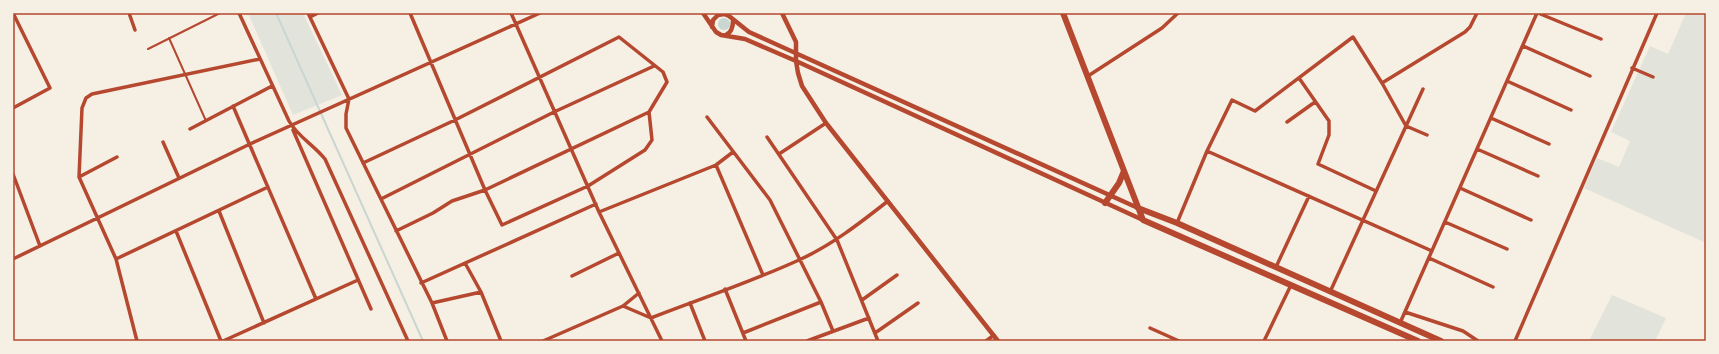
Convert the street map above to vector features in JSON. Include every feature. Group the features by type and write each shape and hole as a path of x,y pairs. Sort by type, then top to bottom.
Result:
{"main road":[{"path":"1063,13 1143,220 1418,341"},
{"path":"1105,203 1111,196 1124,171"},
{"path":"1138,208 1276,267 1441,341"}],"street":[{"path":"129,13 135,30"},
{"path":"239,13 291,125 371,309"},
{"path":"318,13 309,15 349,99 346,114 346,128 432,303 447,341"},
{"path":"410,13 485,190 502,224 588,186 645,150 652,140 649,112"},
{"path":"511,13 596,204 598,212 662,341"},
{"path":"13,259 96,217 250,144 540,13"},
{"path":"703,13 716,32 745,39 796,61 1143,220"},
{"path":"782,13 796,42 796,61 802,86 826,124 998,341"},
{"path":"1088,76 1162,28 1178,13"},
{"path":"1382,82 1465,32 1477,13"},
{"path":"1400,323 1538,13 1601,39"},
{"path":"1515,341 1657,13"},
{"path":"13,108 50,88 14,14"},
{"path":"712,27 713,20 718,15 723,14 729,16 733,21 749,32 1138,208"},
{"path":"724,35 730,33 733,27 733,21"},
{"path":"363,163 455,120 619,37 663,72 667,82 649,112 485,190 452,201 433,213 396,231"},
{"path":"1177,224 1207,150 1232,100 1255,111 1353,37 1382,82 1406,126 1427,135"},
{"path":"1523,46 1590,76"},
{"path":"137,341 116,259 79,177 82,108 86,98 92,94 187,76 260,60"},
{"path":"381,199 554,112 654,66"},
{"path":"1632,68 1653,77"},
{"path":"1299,78 1329,121 1329,135 1318,164 1376,191"},
{"path":"1507,81 1571,110"},
{"path":"190,129 272,86"},
{"path":"1330,292 1423,89"},
{"path":"1287,122 1315,102"},
{"path":"232,106 250,144 316,299"},
{"path":"707,117 770,200 821,302 833,331"},
{"path":"1491,118 1549,144"},
{"path":"779,154 826,124"},
{"path":"291,125 296,132 315,147 325,159 408,341"},
{"path":"767,137 837,240 878,341"},
{"path":"163,142 179,178"},
{"path":"1477,149 1538,176"},
{"path":"1207,150 1432,251"},
{"path":"598,212 716,165 733,152"},
{"path":"79,177 118,157"},
{"path":"716,165 763,275"},
{"path":"13,174 40,246"},
{"path":"116,259 268,187"},
{"path":"1460,188 1531,220"},
{"path":"1276,267 1309,196"},
{"path":"624,306 651,318 763,275 800,260 837,240 888,201"},
{"path":"421,283 596,204"},
{"path":"219,211 264,323"},
{"path":"1445,222 1507,249"},
{"path":"176,231 222,341 358,280"},
{"path":"572,276 619,254"},
{"path":"1429,258 1493,287"},
{"path":"466,263 481,292 500,341"},
{"path":"862,300 897,275"},
{"path":"1264,341 1291,285"},
{"path":"725,289 746,341"},
{"path":"432,303 481,292"},
{"path":"543,341 549,340 575,328 584,322 624,306 639,294"},
{"path":"742,333 821,302"},
{"path":"690,303 705,341"},
{"path":"875,333 918,303"},
{"path":"1405,312 1463,331 1478,341"},
{"path":"807,341 869,318"},
{"path":"1150,328 1179,341"},
{"path":"986,341 994,335"}],"lane":[{"path":"148,49 220,13"},
{"path":"169,38 206,121"}],"shaded area":[{"path":"248,13 303,13 342,95 293,115"},
{"path":"1686,13 1706,13 1706,243 1584,188 1597,158 1619,167 1630,141 1611,132 1650,46 1668,54"},
{"path":"724,18 728,20 730,24 728,28 724,30 720,28 718,24 720,20"},
{"path":"1612,295 1666,318 1655,341 1589,341"}],"waterway":[{"path":"276,13 423,341"}]}
